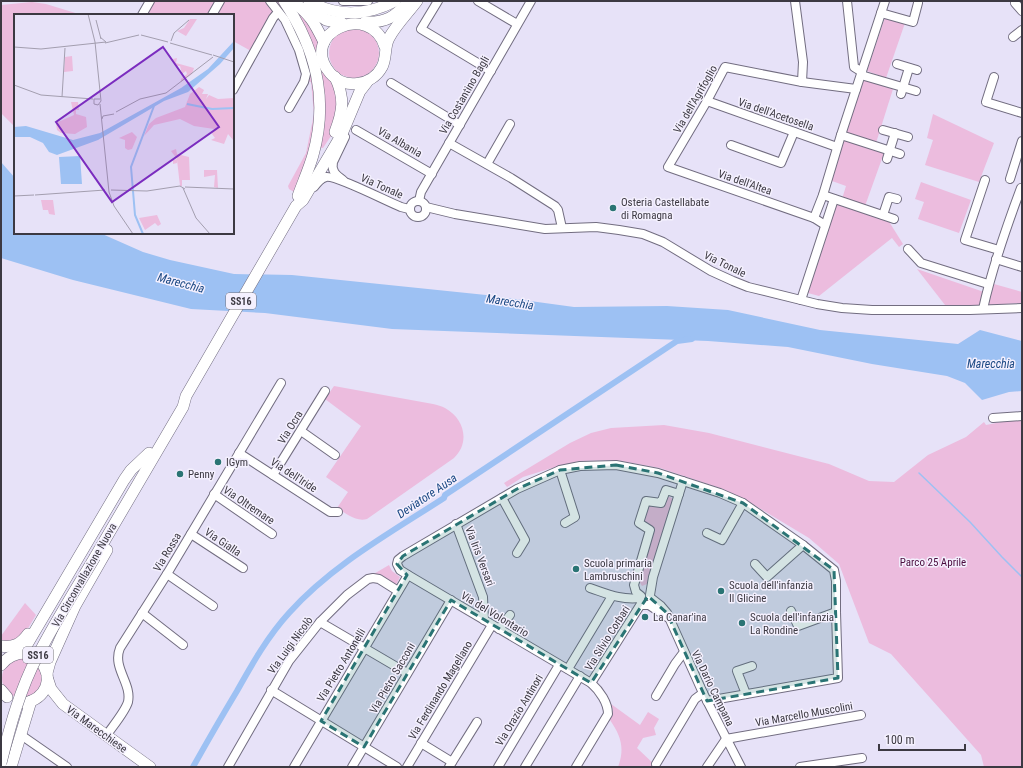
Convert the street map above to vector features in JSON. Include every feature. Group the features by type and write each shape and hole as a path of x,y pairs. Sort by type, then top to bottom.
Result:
{"main road":[{"path":"284,1 298,23 309,46 316,72 319,99 318,135 301,197"},
{"path":"293,1 312,20 318,28 324,42"},
{"path":"299,1 326,20 342,23 358,21 378,22 388,20 400,12 409,1"},
{"path":"309,1 336,12 355,14 370,11 395,1"},
{"name":"SS16","path":"367,82 382,68 385,61 385,47 395,29 417,1"},
{"path":"365,22 377,31 383,38 385,47"},
{"path":"324,42 331,30 342,23"},
{"name":"SS16","path":"324,42 322,49 324,63 335,78"},
{"path":"335,78 348,84 367,82"},
{"name":"Via Circonvallazione Nuova","path":"1,733 16,686 43,634 151,455 183,407 186,396 313,175 340,120 343,98 335,78"},
{"name":"Via Circonvallazione Nuova","path":"301,197 342,134 360,91 367,82"},
{"path":"4,659 24,653 124,480 131,470 151,455"},
{"path":"11,767 30,701 44,691 47,686 47,676 50,662 75,606 148,481 152,468 151,455"},
{"name":"Via Circonvallazione Nuova","path":"1,763 22,690 38,656 92,554"},
{"path":"1,646 8,647 22,642 62,586"},
{"name":"Via Marecchiese","path":"41,662 51,689 63,704 150,767"},
{"name":"Via Marecchiese","path":"30,701 45,699 63,704"}],"street":[{"path":"143,14 150,1"},
{"path":"213,14 220,1"},
{"path":"270,1 284,20 299,50 306,74 304,82 289,108"},
{"path":"343,1 368,1"},
{"path":"438,1 421,29 491,71"},
{"path":"478,1 517,24"},
{"name":"Via Costantino Bagli","path":"419,201 421,192 531,1"},
{"path":"795,1 803,62 802,82"},
{"path":"847,1 854,67 862,73 902,91 916,91"},
{"path":"814,218 823,195 837,147 885,1"},
{"path":"881,13 913,22 918,3"},
{"path":"1015,3 1022,11"},
{"path":"234,88 273,18 278,12"},
{"path":"1013,37 1022,30"},
{"path":"897,64 913,69 902,91"},
{"name":"Via dell'Agrifoglio","path":"668,167 725,67 802,82 856,89"},
{"path":"994,77 986,102 1022,113"},
{"path":"391,84 460,125"},
{"name":"Via dell'Acetosella","path":"707,101 837,147"},
{"name":"Via Tonale","path":"347,183 334,173 332,166 344,141 348,129 348,119"},
{"path":"487,164 510,124"},
{"name":"Via Albania","path":"356,130 432,174"},
{"path":"883,130 908,137"},
{"path":"731,144 781,163 794,132"},
{"path":"887,159 895,133"},
{"path":"841,135 900,154"},
{"path":"1010,178 1022,141"},
{"path":"449,143 511,178 555,206 558,210 562,228"},
{"name":"Via dell'Altea","path":"668,167 814,218 825,225"},
{"name":"Via Tonale","path":"301,197 326,177 347,183 401,207 409,209"},
{"path":"985,180 965,240 999,250"},
{"path":"983,309 988,284 1021,188"},
{"path":"823,195 894,219"},
{"path":"883,215 888,197 897,199"},
{"path":"801,300 834,198"},
{"path":"419,201 426,207 424,215 417,218 412,216 409,209 412,203 419,201"},
{"name":"Via Tonale","path":"426,207 501,223 545,229 610,228 643,234 663,242 711,271 733,281 801,300 842,308 872,310 1022,308"},
{"path":"908,249 921,263 988,284"},
{"path":"996,259 1022,267"},
{"name":"Via Rossa","path":"106,736 127,704 129,697 128,690 118,665 118,654 281,382"},
{"name":"Via Ocra","path":"273,475 325,392"},
{"path":"994,418 1022,416"},
{"path":"301,431 335,455"},
{"name":"Via dell'Iride","path":"239,453 330,512 338,512"},
{"path":"456,524 517,489 560,470 580,466 616,465 658,473 720,493 743,503 804,545 834,570 836,581 838,678 707,701"},
{"path":"560,470 575,517 565,524"},
{"name":"Via Silvio Corbari","path":"591,683 645,599 683,480"},
{"path":"645,599 636,592 634,585 650,530 639,523 646,501 661,503 666,490 679,494"},
{"name":"Via Oltremare","path":"214,494 272,534"},
{"path":"502,498 525,540 517,553"},
{"path":"707,533 722,540 743,503"},
{"name":"Via del Volontario","path":"456,524 398,560 397,564 400,570 591,683"},
{"name":"Via Iris Versari","path":"456,524 483,597 484,620"},
{"name":"Via Gialla","path":"191,534 243,568"},
{"path":"755,564 767,577 804,545"},
{"path":"167,574 213,606"},
{"name":"Via Pietro Antonelli","path":"294,767 408,575"},
{"name":"Via Luigi Nicolò","path":"228,767 289,661 320,622 347,595 368,579 379,579 398,591"},
{"path":"590,588 629,600 645,599"},
{"path":"568,669 612,596"},
{"name":"Via Dario Campana","path":"645,599 668,618 707,701 742,767"},
{"name":"Via Pietro Sacconi","path":"352,767 451,600"},
{"path":"791,611 798,626 836,612"},
{"path":"142,613 183,645"},
{"name":"Via Ferdinando Magellano","path":"407,767 495,627 510,615"},
{"path":"320,622 407,672"},
{"path":"656,696 684,652"},
{"name":"Via Orazio Antinori","path":"498,767 559,664"},
{"path":"746,694 737,671 752,666"},
{"path":"525,767 580,676"},
{"path":"576,767 608,714 605,702 597,689 591,683"},
{"path":"271,690 397,767"},
{"path":"656,764 695,699 703,692"},
{"name":"Via Marcello Muscolini","path":"726,739 861,715"},
{"path":"421,743 451,764 476,722"},
{"path":"21,735 66,767"},
{"path":"707,767 726,739"},
{"path":"800,767 862,758"}],"highlighted area":[{"path":"616,465 658,473 743,503 834,570 838,678 707,701 667,613 648,596 591,683 451,600 364,747 321,721 407,575 397,564 403,556 517,489 560,470"}],"green space":[{"path":"152,1 217,1 209,14 145,14"},
{"path":"223,1 266,1 272,10 272,13 251,51 234,42 234,14 216,14"},
{"path":"274,1 282,1 287,7 315,76 315,135 294,192 289,189 288,186 306,153 314,114 311,82 306,81 308,74"},
{"path":"32,2 46,4 79,14 14,14 14,126 1,113 1,5"},
{"path":"292,4 312,23 340,97 331,136 323,148 320,148 308,33"},
{"path":"885,17 905,23 886,78 867,71"},
{"path":"349,28 359,28 372,35 379,48 379,58 372,71 359,78 349,78 340,74 333,67 329,58 329,48 333,39 340,32"},
{"path":"864,80 893,89 876,143 846,133"},
{"path":"933,114 994,143 979,182 925,165 933,140 927,138"},
{"path":"844,140 884,153 865,206 842,199 846,186 832,181"},
{"path":"921,182 971,200 959,233 918,219 924,202 915,199"},
{"path":"837,203 888,220 903,244 899,247 892,238 819,296 808,293"},
{"path":"917,269 984,292 979,306 945,305"},
{"path":"994,284 1022,292 1022,303 988,305"},
{"path":"334,386 444,407 457,418 461,425 463,438 459,452 454,458 367,519 363,520 352,517 337,508 348,492 326,477 361,426 325,399"},
{"name":"Parco 25 Aprile","path":"1022,420 1022,767 984,767 981,755 891,654 869,643 839,564 809,538 746,500 723,489 660,468 616,460 579,461 523,477 507,487 504,483 570,443 591,433 611,428 664,425 709,433 829,464 869,481 894,482 928,455 966,437 984,422 986,425 1006,421"},
{"path":"667,497 673,499 674,503 647,584 642,586 639,581 653,529 643,523 650,504"},
{"path":"389,565 392,571 400,577 396,585 372,575"},
{"path":"25,603 36,615 27,630 15,641 1,642 1,636"},
{"path":"22,658 30,660 36,664 40,670 42,678 40,686 36,692 30,696 22,698 14,696 8,692 4,686 2,678 4,670 8,664 14,660"},
{"path":"611,704 640,725 648,712 659,719 654,728 656,735 643,738 637,748 657,767 618,767 621,754 621,742 617,731 610,720 613,710"}],"water":[{"name":"Marecchia","path":"1,162 14,177 14,234 102,234 143,252 170,260 234,274 292,275 486,295 574,307 667,306 728,310 820,330 958,344 980,330 1022,341 1022,391 1009,392 982,400 965,383 947,376 872,364 788,347 708,341 392,329 265,313 191,309 73,280 1,258"}],"waterway":[{"name":"Deviatore Ausa","path":"193,767 267,641 289,613 324,580 362,551 444,498 445,495 677,341 692,339"},
{"path":"919,473 970,522 1022,577"}],"place":[{"name":"Osteria Castellabate di Romagna","path":"613,208"},
{"name":"IGym","path":"218,462"},
{"name":"Penny","path":"180,474"},
{"name":"Scuola primaria Lambruschini","path":"576,569"},
{"name":"Scuola dell'infanzia Il Glicine","path":"721,591"},
{"name":"La Canar'ina","path":"645,617"},
{"name":"Scuola dell'infanzia La Rondine","path":"742,623"}]}
